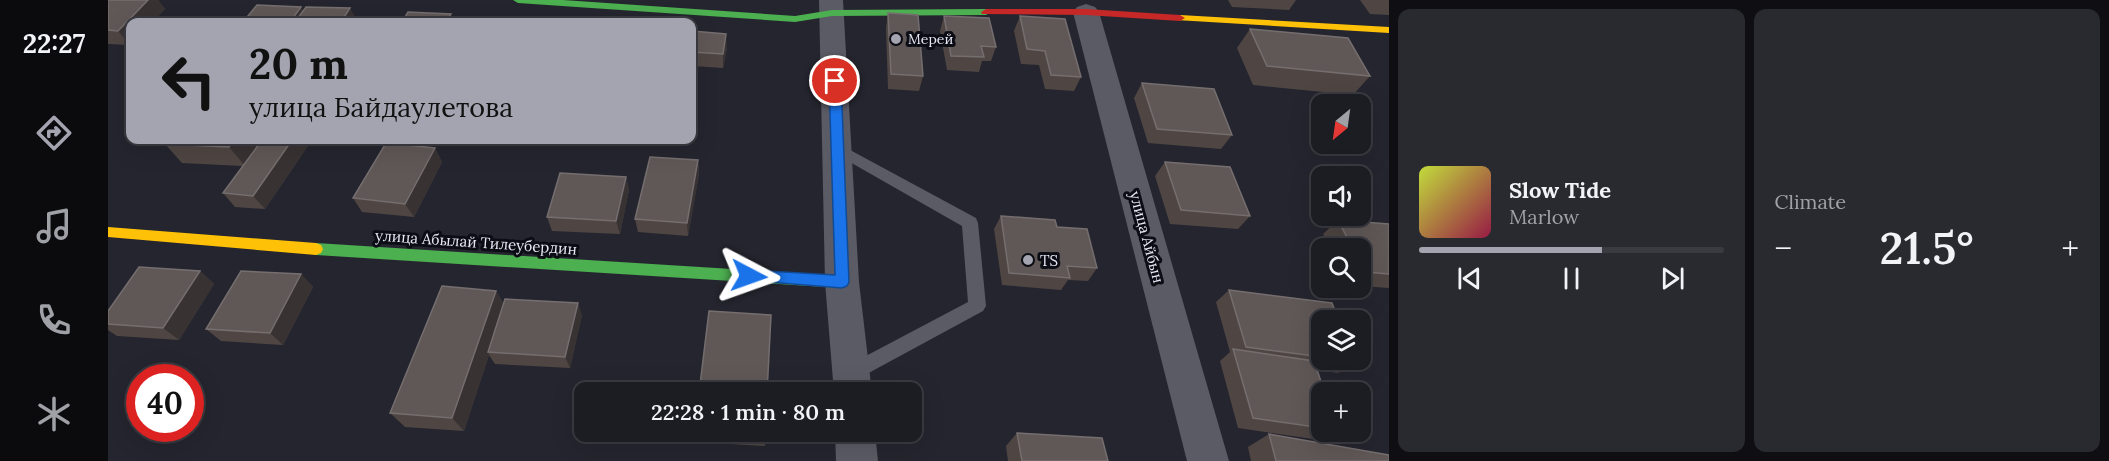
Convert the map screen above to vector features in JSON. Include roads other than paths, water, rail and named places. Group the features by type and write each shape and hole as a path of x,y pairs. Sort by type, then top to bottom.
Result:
{"street":[{"path":"518,0 795,19 831,7 1086,12 1386,34"},
{"path":"831,7 839,149 842,282 852,382"},
{"name":"улица Айбын","path":"1086,12 1208,461"},
{"name":"улица Абылай Тилеубердин","path":"108,232 211,242 842,282"},
{"path":"856,442 857,461"}],"lane":[{"path":"839,149 970,223 977,306 854,382"}],"place":[{"name":"Мерей","path":"896,39"},
{"name":"TS","path":"1028,260"}]}
